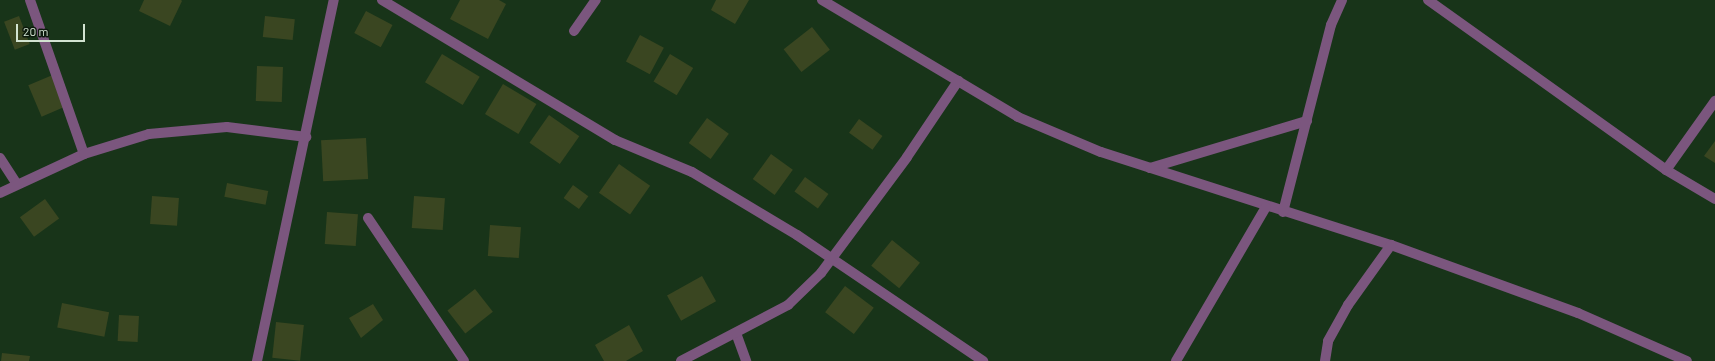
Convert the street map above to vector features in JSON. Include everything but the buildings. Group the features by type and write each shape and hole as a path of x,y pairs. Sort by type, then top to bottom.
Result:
{"street":[{"path":"30,0 84,154"},
{"path":"257,361 334,0"},
{"path":"382,0 615,140 692,172 834,258 983,361"},
{"path":"574,31 596,0"},
{"path":"822,0 1018,117 1150,168 1266,207 1391,245 1578,313 1687,361"},
{"path":"1283,212 1331,25 1342,0"},
{"path":"1428,0 1666,170 1715,199"},
{"path":"681,361 788,305 834,258 958,80"},
{"path":"1666,170 1715,101"},
{"path":"1150,168 1307,122"},
{"path":"0,193 16,183 84,154 149,134 227,127 306,137"},
{"path":"0,158 16,183"},
{"path":"1176,361 1266,207"},
{"path":"368,218 464,361"},
{"path":"1325,361 1328,341 1348,305 1391,245"},
{"path":"736,333 746,361"}]}
